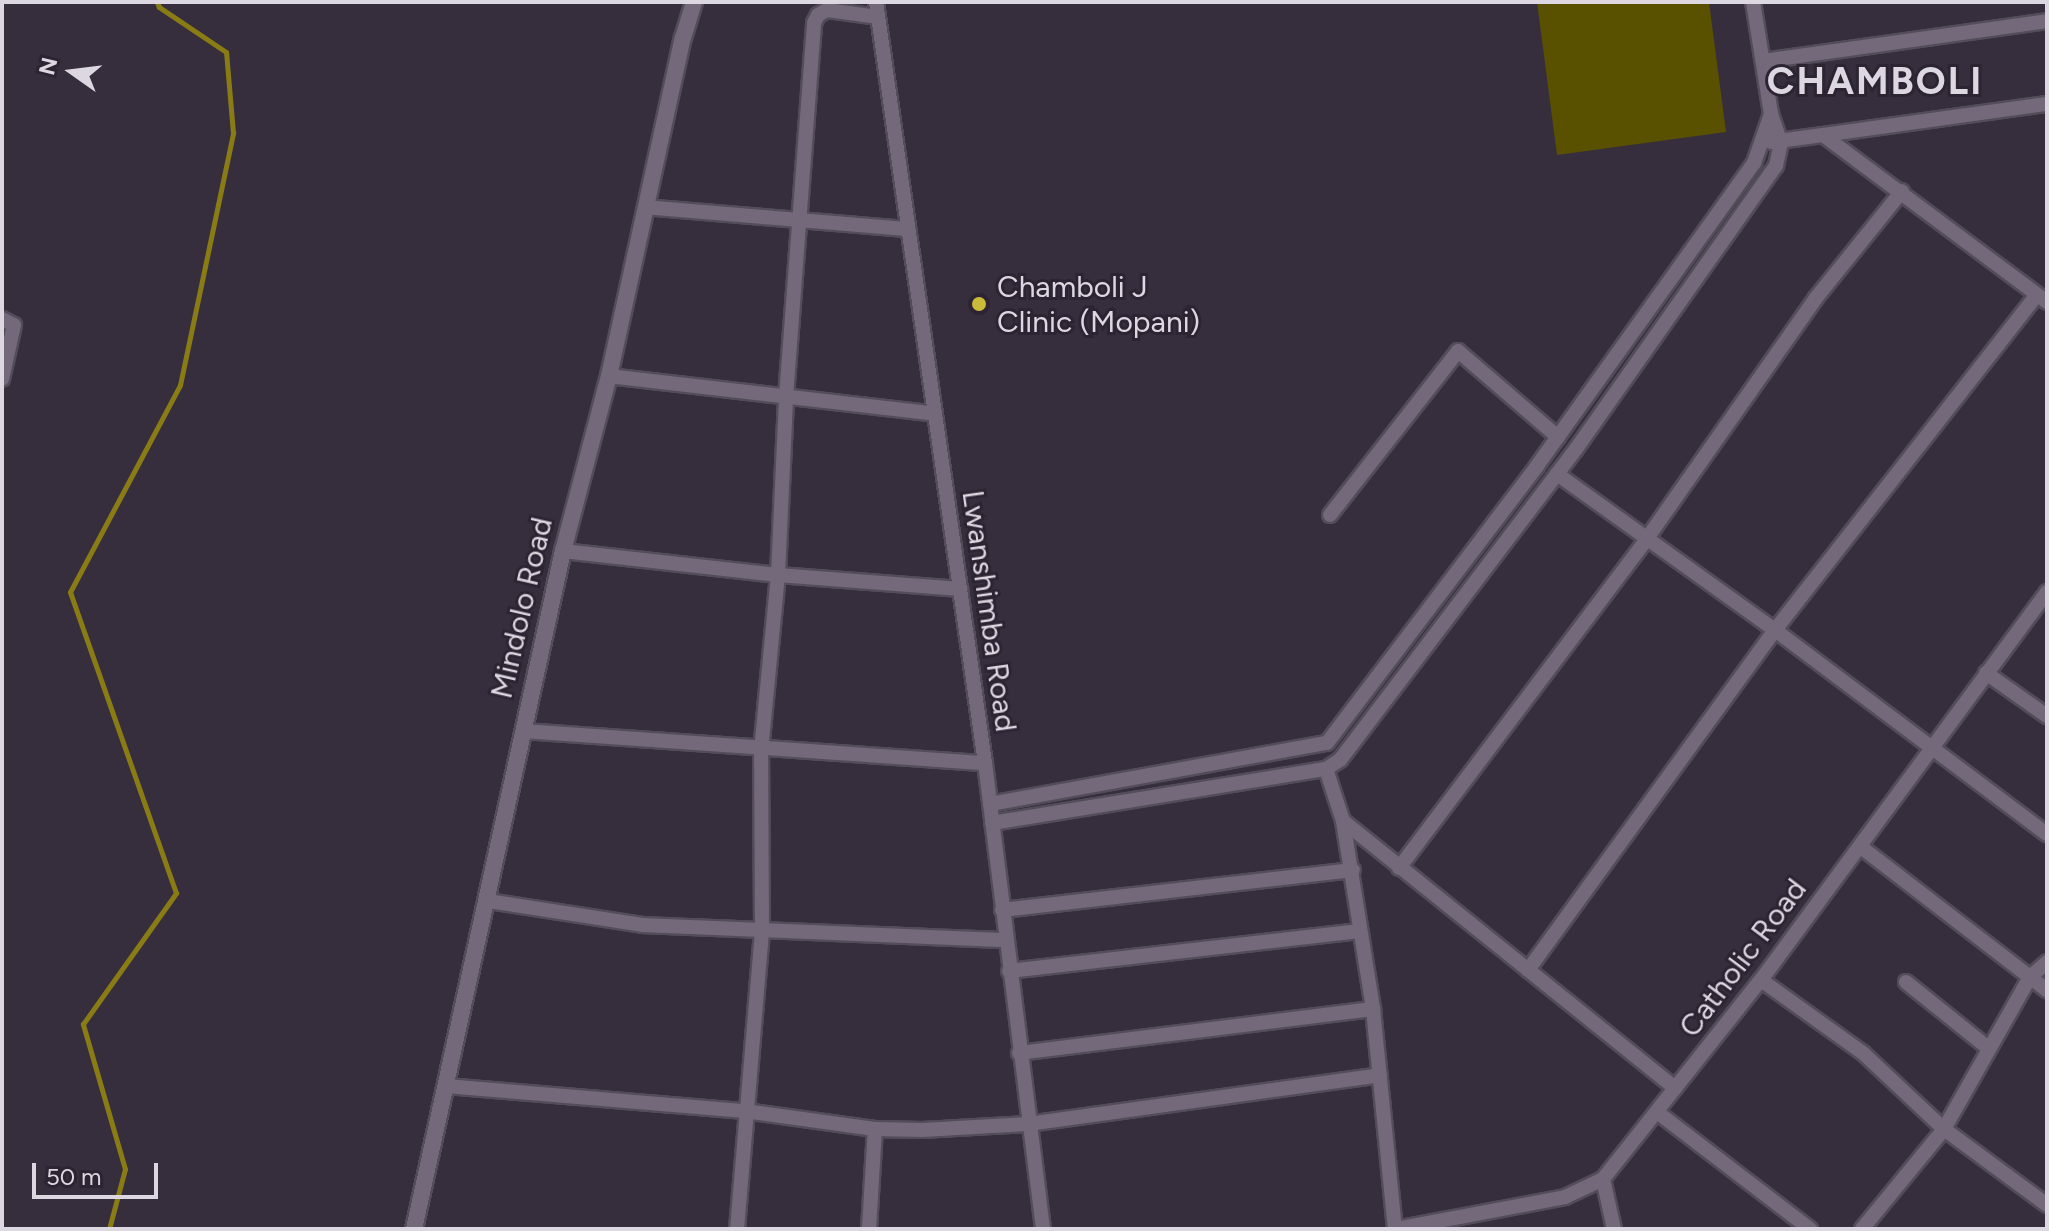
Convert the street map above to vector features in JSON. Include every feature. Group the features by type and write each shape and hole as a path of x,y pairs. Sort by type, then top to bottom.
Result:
{"street":[{"name":"Mindolo Road","path":"414,1229 563,551 609,376 683,38 694,2"},
{"path":"992,823 1326,769 1340,760 1557,474 1776,166 1781,143 1771,114 1753,2"},
{"path":"737,1229 762,930 761,751 778,575 786,397 814,23 818,15 827,10 877,10"},
{"name":"Lwanshimba Road","path":"877,10 985,763 1043,1229"},
{"path":"1763,61 2047,21"},
{"path":"1764,141 1781,143 2047,104"},
{"path":"990,804 1327,743 1558,437 1754,163 1771,114"},
{"path":"1528,970 1775,630 2042,298 1823,135"},
{"path":"1399,868 1648,537 1816,298 1902,191"},
{"path":"645,207 908,229"},
{"path":"1649,309 1666,322"},
{"path":"2,319 14,325 2,379"},
{"path":"1330,515 1458,351 1558,437"},
{"path":"609,376 935,414"},
{"path":"1557,474 1775,630 2047,834"},
{"path":"563,551 778,575 960,589"},
{"name":"Catholic Road","path":"1396,1229 1565,1197 1603,1179 1761,980 2047,592"},
{"path":"1986,673 2047,716"},
{"path":"523,731 761,751 985,763"},
{"path":"1326,769 1343,821 1353,870 1373,1009 1396,1229"},
{"path":"1343,821 1675,1088"},
{"path":"1861,847 2047,990"},
{"path":"1002,910 1353,870"},
{"path":"488,901 602,921 1006,940"},
{"path":"1009,971 1360,931"},
{"path":"1862,1229 1944,1129 2030,977 2047,962"},
{"path":"1761,980 1863,1053 1944,1129 2047,1205"},
{"path":"1906,982 1988,1048"},
{"path":"1019,1053 1373,1009"},
{"path":"446,1086 745,1111 875,1129 1028,1124 1380,1075"},
{"path":"1657,1112 1810,1229"},
{"path":"869,1229 875,1129"},
{"path":"1603,1179 1614,1229"}],"shaded area":[{"path":"1537,2 1709,2 1726,132 1557,155"}],"waterway":[{"path":"109,1229 125,1169 83,1024 176,893 70,592 180,385 233,133 226,52 159,7 157,2"}],"place":[{"name":"Chamboli J Clinic (Mopani)","path":"979,304"}],"district":[{"name":"CHAMBOLI","path":"1875,82"}]}
